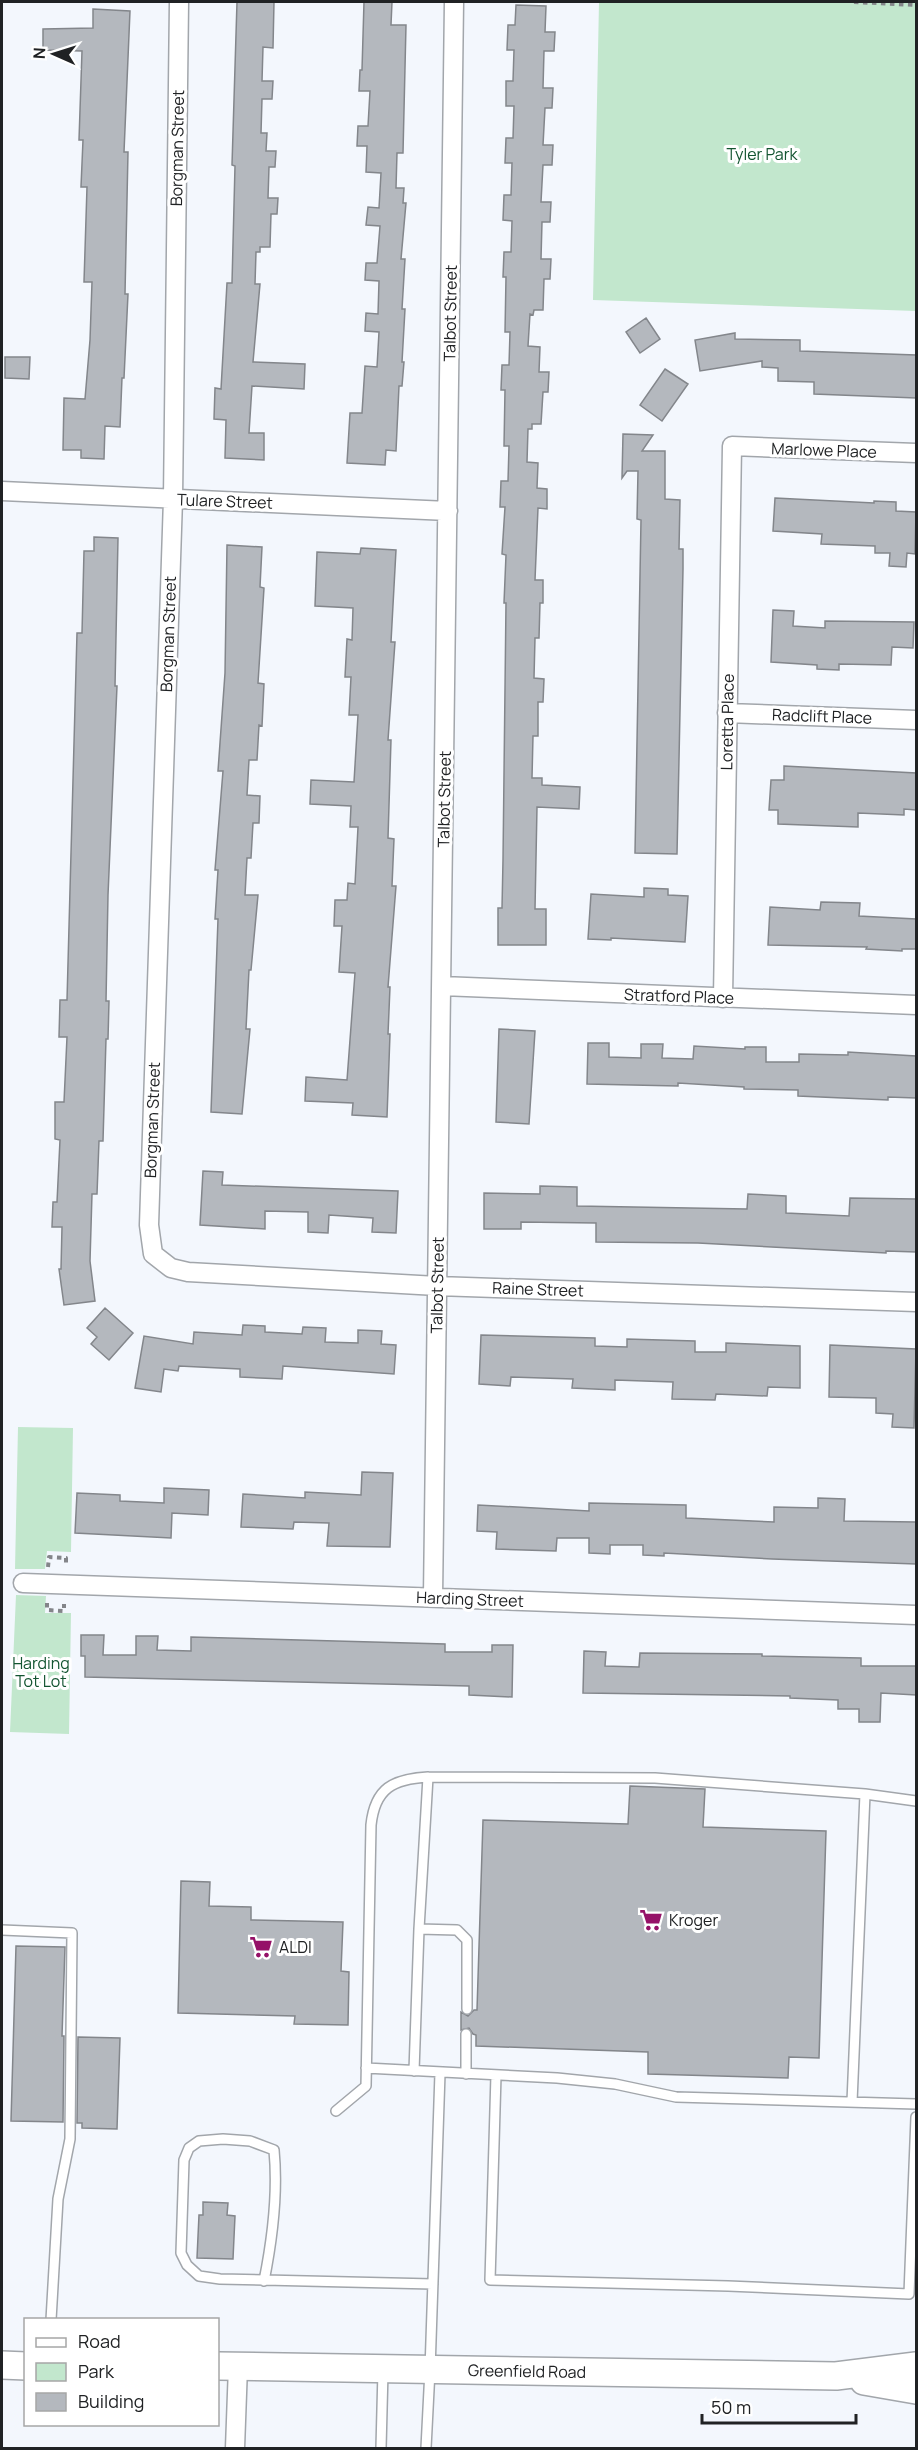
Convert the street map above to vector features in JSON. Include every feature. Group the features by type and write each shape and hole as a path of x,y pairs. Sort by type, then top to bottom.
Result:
{"main road":[{"path":"2,2365 24,2366"},
{"name":"Greenfield Road","path":"227,2366 836,2376 916,2366"},
{"name":"Greenfield Road","path":"836,2376 916,2390"}],"street":[{"name":"Borgman Street","path":"163,1262 153,1254 149,1226 173,499 179,2"},
{"name":"Talbot Street","path":"433,1597 454,2"},
{"name":"Marlowe Place","path":"732,446 916,453"},
{"name":"Loretta Place","path":"723,998 732,446"},
{"name":"Tulare Street","path":"2,491 448,511"},
{"name":"Radclift Place","path":"727,713 916,720"},
{"name":"Stratford Place","path":"442,986 916,1005"},
{"name":"Raine Street","path":"163,1262 171,1268 188,1272 437,1286 916,1302"},
{"name":"Harding Street","path":"23,1583 916,1615"},
{"path":"227,2366 235,2448"}],"lane":[{"path":"414,2071 428,1777"},
{"path":"336,2111 366,2086 373,1808 381,1792 409,1778 428,1777 655,1778 865,1794 916,1801"},
{"path":"852,2102 865,1794"},
{"path":"419,1929 457,1930 467,1940 467,2009"},
{"path":"2,1930 72,1933 70,2139 58,2199 51,2318"},
{"path":"466,2034 466,2074"},
{"path":"366,2068 615,2084 676,2097 916,2104"},
{"path":"426,2448 440,2073"},
{"path":"496,2075 490,2280 728,2286 909,2294 916,2117"},
{"path":"264,2281 276,2169 274,2150 250,2140 199,2141 189,2148 184,2160 181,2253 187,2265 200,2276 264,2281 329,2280 433,2284"},
{"path":"381,2448 383,2369"}],"path":[{"path":"854,2 916,5"},
{"path":"48,1571 49,1557 66,1558 66,1564"},
{"path":"48,1596 47,1610 64,1611 64,1604"}],"green space":[{"name":"Tyler Park","path":"599,2 916,2 916,311 593,300"},
{"path":"18,1427 73,1428 71,1552 47,1551 45,1569 15,1569"},
{"name":"Harding Tot Lot","path":"16,1595 46,1596 45,1613 71,1613 69,1734 10,1732"}],"building":[{"path":"237,2 274,2 273,48 263,47 262,81 273,81 272,99 262,99 261,133 267,133 266,151 276,151 275,167 269,167 268,198 278,198 277,214 271,214 270,247 260,247 260,252 256,252 255,284 260,284 253,362 305,364 304,389 252,386 249,433 264,433 264,460 225,458 226,420 214,419 215,388 221,389 227,283 232,283 235,166 232,165"},
{"path":"364,2 392,2 391,25 406,25 403,153 397,153 396,188 404,188 403,203 406,203 401,259 405,259 402,309 405,309 402,362 404,362 402,386 399,386 396,451 386,450 385,465 347,463 350,413 362,413 365,366 377,367 379,332 365,331 366,313 378,314 379,281 365,280 366,263 377,263 380,226 366,225 368,207 379,208 381,173 366,172 367,146 357,146 358,126 368,126 370,91 359,91 360,70 362,70"},
{"path":"516,5 546,6 545,32 555,32 554,51 544,51 543,88 553,88 552,108 545,108 543,145 553,145 552,165 543,165 541,202 551,202 550,222 542,222 541,259 551,259 550,279 544,279 543,310 534,310 533,315 530,314 528,346 540,347 539,372 549,372 548,392 543,392 541,424 532,424 532,429 528,429 527,462 538,463 537,488 547,489 547,509 538,508 535,580 543,580 543,603 540,603 539,638 535,638 534,678 544,679 543,702 538,702 538,736 533,736 532,778 542,778 542,785 580,787 579,809 537,807 535,909 546,909 546,945 498,945 498,908 502,908 506,603 504,603 506,555 502,554 505,507 500,507 501,481 508,481 509,446 504,446 505,390 501,390 502,365 509,365 510,332 505,332 506,277 503,277 504,252 511,252 512,221 503,220 504,195 511,195 512,163 505,163 506,138 513,138 514,106 506,106 506,81 513,81 514,50 507,50 508,25 515,25"},
{"path":"93,9 130,11 124,152 128,152 125,294 128,294 124,378 122,378 120,427 105,426 104,459 81,458 81,450 63,450 64,398 85,399 90,340 92,282 84,282 87,187 81,187 83,140 79,140 82,51 43,50 43,29 93,28"},
{"path":"646,318 660,339 640,353 626,332"},
{"path":"735,333 735,339 800,340 800,351 916,355 916,398 814,394 814,382 778,381 778,368 762,367 762,361 700,371 695,340"},
{"path":"5,357 30,357 29,379 5,378"},
{"path":"665,369 688,384 662,421 640,405"},
{"path":"623,434 653,435 642,451 665,451 665,499 680,500 679,549 683,549 683,569 677,854 635,853 641,520 637,519 638,471 627,471 622,478"},
{"path":"775,498 896,502 896,511 916,512 915,554 907,553 906,567 889,566 890,553 875,553 875,546 821,544 822,534 773,531"},
{"path":"94,537 118,538 115,686 117,686 108,895 106,1001 109,1001 108,1039 106,1039 103,1141 99,1141 97,1194 92,1194 90,1261 95,1301 64,1305 59,1269 61,1269 62,1227 52,1227 53,1202 57,1202 60,1140 55,1139 55,1102 64,1102 67,1037 59,1037 60,1000 67,1000 77,633 82,633 84,551 94,551"},
{"path":"227,545 262,547 260,587 264,588 258,683 264,684 262,726 259,725 257,760 249,760 247,795 260,796 259,823 253,823 251,858 247,858 245,895 258,895 251,970 249,970 246,1029 250,1029 242,1114 211,1112 218,919 215,919 218,870 215,870 223,771 218,771 225,673"},
{"path":"361,548 396,550 391,642 395,642 388,740 391,740 388,838 394,839 392,886 396,886 388,987 390,987 388,1034 390,1034 387,1117 352,1115 353,1103 305,1101 306,1077 347,1080 355,973 339,972 342,926 334,926 335,900 347,900 348,883 355,884 358,827 350,827 351,806 310,804 311,780 354,782 358,715 349,715 351,677 345,677 347,639 352,640 353,608 315,606 317,552 360,554"},
{"path":"773,610 794,611 793,626 825,628 825,621 914,622 913,648 892,647 891,665 839,664 839,670 817,669 817,665 771,662"},
{"path":"784,766 916,773 916,810 904,809 904,815 858,813 858,827 778,824 778,810 769,810 771,780 784,780"},
{"path":"644,888 668,889 668,895 688,896 685,942 588,939 591,894 644,897"},
{"path":"821,902 860,903 859,916 916,919 916,949 902,949 902,951 866,949 867,947 768,945 770,907 820,910"},
{"path":"499,1029 535,1031 529,1124 496,1122"},
{"path":"588,1043 609,1043 609,1057 641,1058 641,1044 663,1044 662,1058 693,1059 694,1046 745,1049 745,1047 766,1047 766,1062 799,1062 799,1054 848,1055 848,1052 916,1056 916,1098 888,1097 888,1100 798,1096 798,1090 744,1089 744,1087 678,1083 678,1086 587,1084"},
{"path":"203,1171 223,1172 222,1185 398,1191 396,1233 372,1232 373,1218 329,1215 328,1233 308,1232 308,1212 265,1211 265,1229 200,1225"},
{"path":"540,1186 577,1187 577,1206 747,1209 748,1194 786,1196 786,1213 849,1216 850,1198 916,1199 916,1252 886,1251 886,1253 698,1243 596,1242 596,1223 521,1222 521,1229 484,1229 484,1193 540,1194"},
{"path":"105,1308 133,1333 109,1360 91,1344 97,1337 87,1328"},
{"path":"243,1325 265,1326 265,1332 302,1334 303,1327 326,1328 325,1342 358,1343 358,1330 382,1331 381,1344 396,1345 394,1374 283,1366 282,1379 240,1377 240,1369 179,1366 178,1371 164,1369 161,1392 135,1388 144,1336 193,1344 194,1332 242,1335"},
{"path":"481,1335 595,1338 595,1346 627,1347 627,1339 695,1341 695,1352 726,1352 726,1343 800,1346 800,1388 768,1387 767,1396 716,1394 715,1400 672,1399 673,1382 615,1380 615,1390 572,1388 573,1379 511,1377 510,1386 479,1384"},
{"path":"830,1345 916,1349 914,1428 892,1427 893,1414 876,1413 876,1398 829,1397"},
{"path":"362,1472 393,1473 390,1547 327,1546 329,1523 294,1522 293,1529 241,1527 243,1494 305,1498 305,1492 361,1495"},
{"path":"164,1488 209,1490 208,1515 172,1513 171,1538 75,1533 77,1493 120,1495 120,1501 164,1503"},
{"path":"818,1498 845,1499 844,1521 916,1522 916,1564 664,1553 664,1556 643,1555 643,1545 610,1545 610,1554 589,1553 589,1538 557,1538 556,1551 496,1549 497,1532 477,1531 478,1505 589,1511 589,1503 686,1505 686,1518 774,1522 774,1507 818,1508"},
{"path":"81,1635 104,1635 103,1655 136,1655 136,1636 158,1636 157,1650 191,1651 191,1637 445,1644 445,1652 492,1652 492,1645 513,1645 512,1697 469,1695 469,1686 85,1677 85,1656 81,1656"},
{"path":"584,1651 606,1652 605,1666 639,1667 640,1653 861,1658 861,1666 916,1666 916,1695 881,1693 880,1722 859,1722 859,1709 838,1709 838,1700 790,1698 790,1696 583,1693"},
{"name":"Kroger","path":"630,1786 705,1789 703,1827 826,1831 819,2058 789,2057 788,2078 648,2074 648,2052 476,2046 476,2035 469,2028 461,2030 461,2012 468,2016 477,2010 483,1820 628,1824"},
{"name":"ALDI","path":"181,1881 210,1882 209,1906 251,1907 251,1920 343,1922 341,1971 349,1972 348,2025 294,2024 295,2016 178,2013"},
{"path":"16,1946 65,1947 62,2036 64,2036 63,2122 11,2121"},
{"path":"78,2037 120,2038 117,2129 82,2128 82,2123 77,2123"},
{"path":"203,2202 228,2203 227,2215 235,2216 233,2259 197,2258 199,2215 203,2215"}],"place":[{"name":"Kroger","path":"651,1920"},
{"name":"ALDI","path":"261,1947"}]}
